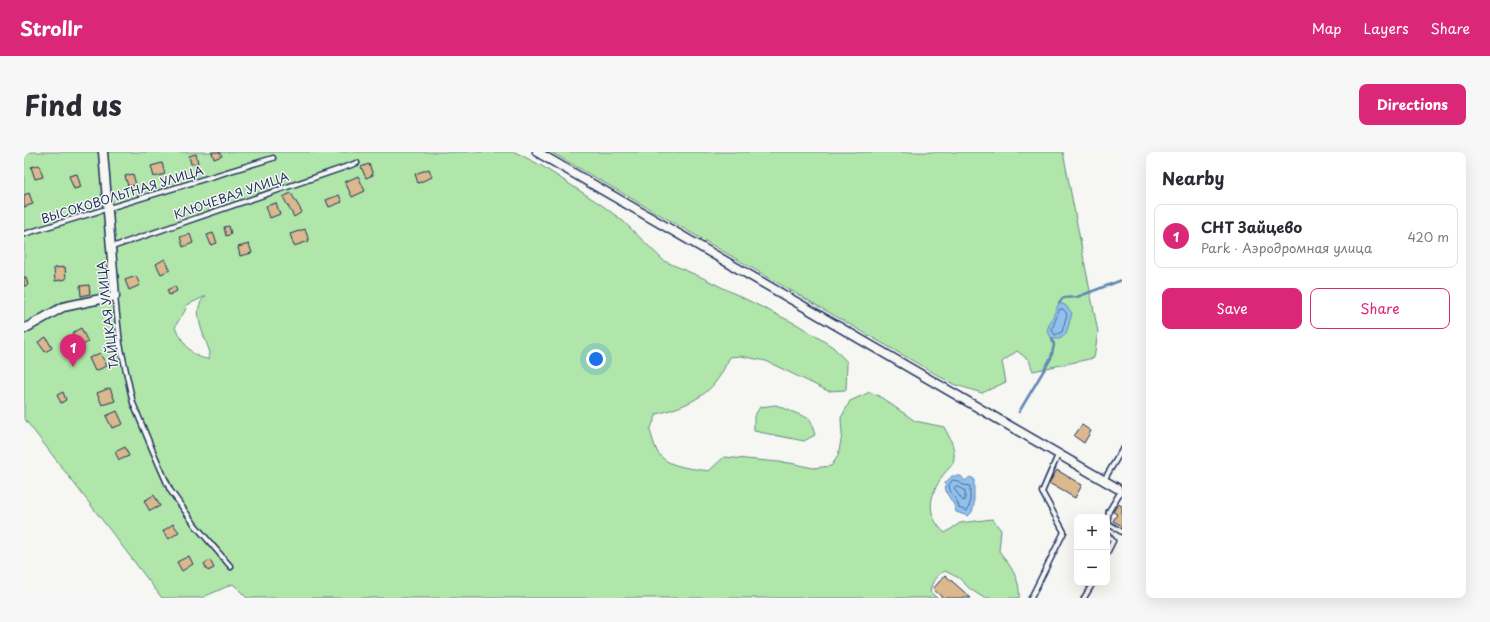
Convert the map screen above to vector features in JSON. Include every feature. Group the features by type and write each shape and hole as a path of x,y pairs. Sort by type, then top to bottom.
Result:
{"street":[{"name":"ТАЙЦКАЯ УЛИЦА","path":"102,152 116,296"},
{"path":"537,152 1120,490"},
{"path":"24,329 63,307 116,296"}],"lane":[{"name":"ВЫСОКОВОЛЬТНАЯ УЛИЦА","path":"24,234 273,158"},
{"name":"КЛЮЧЕВАЯ УЛИЦА","path":"112,246 357,163"},
{"name":"ТАЙЦКАЯ УЛИЦА","path":"116,296 120,344 133,403 152,449 170,490 230,567"},
{"path":"1104,480 1122,450"},
{"path":"1031,598 1064,532 1042,492 1058,455"},
{"path":"1108,514 1120,490"},
{"path":"1110,525 1122,532"},
{"path":"1110,538 1113,541 1110,547"},
{"path":"1084,598 1091,586"}],"green space":[{"path":"24,152 515,152 542,166 603,206 623,221 664,261 701,277 798,325 833,347 847,362 846,390 828,391 766,361 741,356 730,357 716,381 702,395 681,406 657,414 650,430 656,449 661,457 673,464 687,468 709,471 724,457 790,463 813,468 831,466 838,456 842,435 841,418 850,401 870,392 879,396 915,421 944,427 952,444 954,458 953,463 938,483 932,498 931,505 934,519 945,533 960,523 992,519 1001,530 999,551 1014,573 1018,585 1019,598 984,598 970,589 959,578 945,571 934,579 932,585 930,592 937,598 247,598 233,584 201,598 162,598 24,418","holes":["206,296 201,301 198,315 210,353 209,359 202,358 193,353 185,344 175,328 187,305"]},
{"path":"551,152 1063,152 1098,332 1094,358 1033,371 1029,360 1017,351 1002,362 1006,382 982,393 953,384"},
{"path":"776,405 810,419 815,435 804,441 754,431 754,417 760,407"}],"water":[{"path":"1059,303 1065,305 1072,313 1066,334 1060,339 1052,339 1047,330"},
{"path":"952,476 961,476 965,481 970,477 974,479 974,505 972,512 968,516 956,512 954,505 946,492 945,483"}],"building":[{"path":"212,152 220,152 222,156 214,159"},
{"path":"196,154 198,163 191,164 189,156"},
{"path":"162,163 165,174 154,177 151,166"},
{"path":"369,164 373,175 366,178 361,167"},
{"path":"39,165 43,177 35,179 31,167"},
{"path":"429,169 432,177 418,183 415,174"},
{"path":"77,174 81,187 74,189 69,176"},
{"path":"133,174 136,185 128,186 125,176"},
{"path":"358,176 365,191 352,197 345,182"},
{"path":"29,193 33,204 24,207 24,195"},
{"path":"291,193 302,212 294,217 283,197"},
{"path":"339,195 342,202 329,207 326,200"},
{"path":"276,203 280,214 270,218 266,206"},
{"path":"229,226 231,234 226,236 224,227"},
{"path":"305,229 309,241 294,246 290,234"},
{"path":"213,233 217,243 211,245 207,235"},
{"path":"190,234 193,243 183,247 180,237"},
{"path":"249,244 252,253 240,256 238,247"},
{"path":"165,259 170,270 161,274 156,264"},
{"path":"65,267 66,279 55,281 54,268"},
{"path":"136,276 140,285 129,290 125,280"},
{"path":"24,277 26,277 28,285 24,286"},
{"path":"89,285 90,294 81,296 80,286"},
{"path":"175,286 177,291 169,295 167,290"},
{"path":"81,328 88,342 80,347 72,333"},
{"path":"46,337 52,348 45,352 38,342"},
{"path":"100,353 107,366 95,371 89,358"},
{"path":"110,388 115,401 102,405 97,393"},
{"path":"63,392 66,400 61,403 57,395"},
{"path":"117,411 123,424 112,428 106,416"},
{"path":"1082,425 1091,431 1084,443 1074,436"},
{"path":"125,447 129,456 119,460 115,452"},
{"path":"1057,470 1082,485 1075,498 1049,483"},
{"path":"154,495 160,506 150,511 144,501"},
{"path":"1118,504 1122,506 1122,526 1113,521 1117,514 1113,512"},
{"path":"173,524 179,532 169,539 163,531"},
{"path":"189,556 193,564 182,571 177,562"},
{"path":"210,560 214,568 208,571 204,564"},
{"path":"945,575 971,598 943,598 933,589"}],"waterway":[{"path":"1059,303 1063,298 1077,297 1122,280"},
{"path":"1019,412 1051,358 1054,345 1052,339"}],"place":[{"name":"СНТ Зайцево","path":"73,367"}]}
